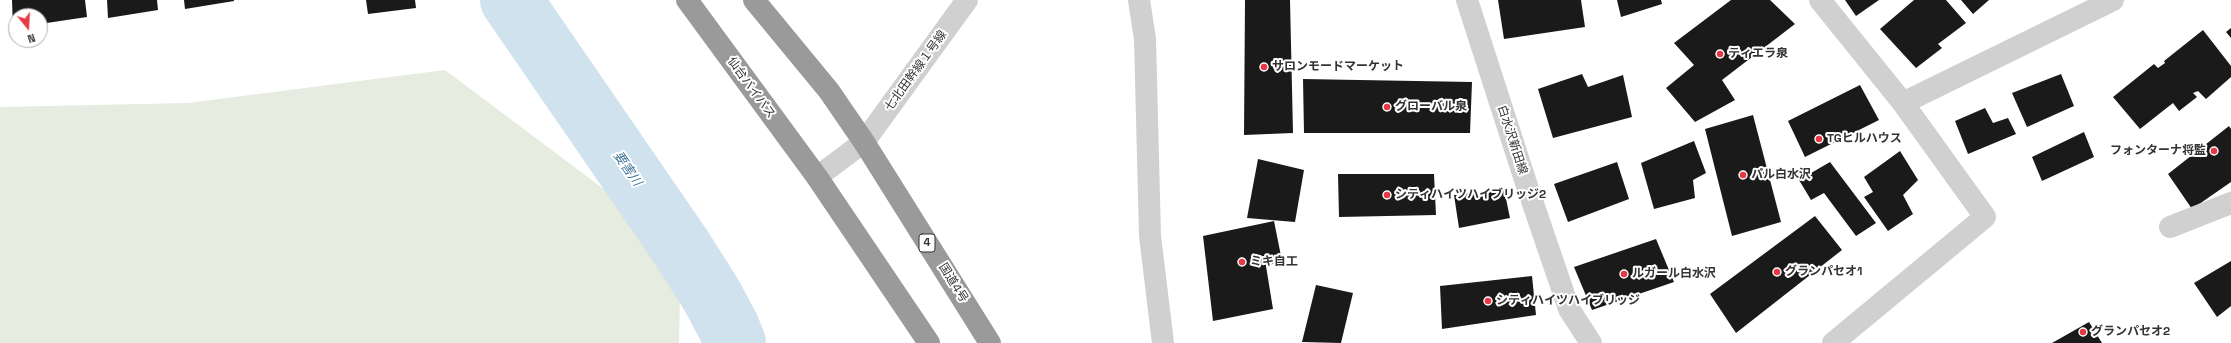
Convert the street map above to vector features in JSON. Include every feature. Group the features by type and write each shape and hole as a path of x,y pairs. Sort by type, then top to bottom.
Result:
{"highway":[{"name":"仙台バイパス","path":"686,0 817,177"},
{"name":"4","path":"754,0 829,91 864,142"},
{"name":"国道4号","path":"864,142 990,343"},
{"path":"817,177 929,343"}],"street":[{"name":"七北田幹線１号線","path":"817,177 864,142 967,0"},
{"path":"1139,0 1145,39 1150,236 1162,343"},
{"name":"白水沢新田線","path":"1467,0 1527,186 1569,309 1591,343"},
{"path":"1820,0 1903,103 1985,217 1833,343"},
{"path":"1903,103 2078,7 2113,0"},
{"path":"2170,227 2231,203"}],"shaded area":[{"path":"445,70 681,247 679,343 0,343 0,107 188,103"}],"building":[{"path":"12,0 85,0 87,17 48,23 48,8 12,8"},
{"path":"107,0 157,0 158,10 108,18"},
{"path":"184,0 234,0 234,1 185,9"},
{"path":"366,0 415,0 416,8 368,14"},
{"path":"1245,0 1290,0 1293,133 1244,135"},
{"path":"1498,0 1581,0 1585,27 1504,39"},
{"path":"1617,0 1661,0 1662,4 1621,17"},
{"name":"ティエラ泉","path":"1731,0 1770,0 1795,24 1722,80 1735,100 1695,122 1666,88 1694,65 1674,43"},
{"path":"1845,0 1879,0 1856,16"},
{"path":"1914,0 1946,0 1966,23 1938,44 1942,48 1916,68 1880,29"},
{"path":"1961,0 1989,0 1973,14"},
{"path":"2231,28 2231,38 2226,32"},
{"path":"2203,30 2231,66 2231,77 2206,99 2198,91 2193,93 2197,97 2179,111 2173,103 2140,129 2113,97 2154,64 2158,68 2165,63 2164,61"},
{"path":"1582,74 1588,87 1623,75 1632,117 1553,138 1538,89"},
{"path":"2061,74 2074,106 2027,127 2012,93"},
{"name":"グローバル泉","path":"1303,79 1472,82 1470,133 1304,133"},
{"name":"TGヒルハウス","path":"1860,85 1879,120 1805,157 1788,121"},
{"path":"1985,108 1993,123 2008,118 2016,134 1968,154 1955,121"},
{"name":"パル白水沢","path":"1753,115 1781,222 1732,236 1705,129"},
{"name":"フォンターナ将監","path":"2229,126 2231,129 2231,182 2192,209 2168,174"},
{"path":"2084,132 2094,157 2042,181 2032,157"},
{"path":"1694,141 1706,173 1693,180 1695,198 1654,209 1641,163"},
{"path":"1900,151 1918,180 1903,195 1913,214 1888,231 1864,197 1873,192 1864,177"},
{"path":"1258,159 1304,170 1295,222 1247,218"},
{"path":"1617,162 1629,199 1568,222 1554,184"},
{"path":"1830,162 1876,223 1856,236 1824,193 1811,200 1799,180"},
{"name":"シティハイツハイブリッジ2","path":"1338,174 1434,174 1436,215 1339,217"},
{"path":"1504,189 1510,218 1459,228 1454,195"},
{"name":"グランパセオ1","path":"1815,216 1842,250 1736,333 1710,294"},
{"path":"1274,221 1282,261 1266,266 1273,309 1213,321 1203,236"},
{"name":"ルガール白水沢","path":"1656,239 1674,282 1592,310 1574,267"},
{"path":"2231,261 2231,306 2217,317 2194,283"},
{"name":"シティハイツハイブリッジ","path":"1532,276 1536,315 1442,329 1440,286"},
{"path":"1316,285 1353,293 1341,343 1302,342"},
{"name":"グランパセオ2","path":"2089,322 2102,343 2052,343"}],"waterway":[{"name":"要害川","path":"511,0 681,247 712,296 729,328 735,343"}],"place":[{"name":"ティエラ泉","path":"1720,54"},
{"name":"サロンモードマーケット","path":"1264,67"},
{"name":"グローバル泉","path":"1387,107"},
{"name":"TGヒルハウス","path":"1819,139"},
{"name":"フォンターナ将監","path":"2214,151"},
{"name":"パル白水沢","path":"1743,175"},
{"name":"シティハイツハイブリッジ2","path":"1387,195"},
{"name":"ミキ自工","path":"1242,262"},
{"name":"グランパセオ1","path":"1777,272"},
{"name":"ルガール白水沢","path":"1624,274"},
{"name":"シティハイツハイブリッジ","path":"1488,301"},
{"name":"グランパセオ2","path":"2083,332"}]}
